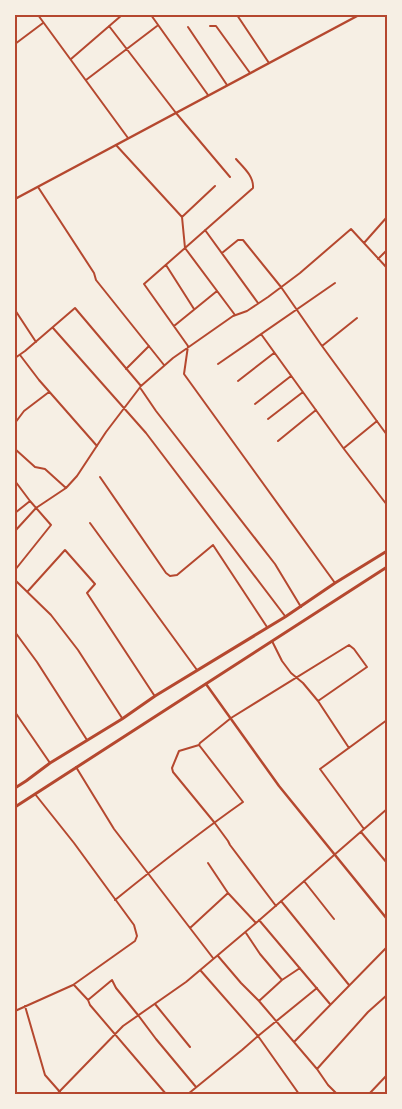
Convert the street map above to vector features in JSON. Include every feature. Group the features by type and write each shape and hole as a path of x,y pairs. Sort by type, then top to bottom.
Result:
{"main road":[{"path":"15,788 50,762 285,617 387,551"},
{"path":"15,807 387,567"}],"street":[{"path":"38,15 128,138"},
{"path":"70,60 122,15"},
{"path":"151,15 208,96"},
{"path":"237,15 269,63"},
{"path":"15,199 359,15"},
{"path":"15,44 43,23"},
{"path":"86,80 158,25"},
{"path":"109,26 176,113 230,177"},
{"path":"210,26 216,26 250,73"},
{"path":"188,27 227,85"},
{"path":"116,145 182,217 185,248 235,315"},
{"path":"236,159 250,175 254,184 253,188 144,284 188,346 184,374 335,583"},
{"path":"182,217 215,186"},
{"path":"38,187 94,273 96,280 164,365"},
{"path":"364,243 387,217"},
{"path":"15,532 36,508 66,488 77,476 124,408 141,387 164,365 188,346 281,287 300,273 351,228 387,268"},
{"path":"205,230 258,303"},
{"path":"222,253 238,240 243,240 281,287 387,435"},
{"path":"378,259 387,250"},
{"path":"166,265 194,309"},
{"path":"218,364 335,283"},
{"path":"174,326 216,291"},
{"path":"15,358 75,308 141,387 156,411 275,564 301,606"},
{"path":"15,310 36,342"},
{"path":"322,346 356,318"},
{"path":"53,328 167,459 285,617"},
{"path":"261,334 387,505"},
{"path":"126,368 149,346"},
{"path":"238,380 274,353"},
{"path":"20,355 49,392 98,446"},
{"path":"255,404 292,376"},
{"path":"15,423 24,411 49,392"},
{"path":"268,419 303,392"},
{"path":"278,441 316,410"},
{"path":"344,449 377,421"},
{"path":"15,449 36,467 45,470 66,488"},
{"path":"100,477 166,573 170,576 177,575 212,545 267,627"},
{"path":"15,481 51,525 15,570"},
{"path":"15,513 30,501"},
{"path":"90,523 198,670"},
{"path":"28,591 65,550 94,584 87,593 155,696"},
{"path":"15,580 51,615 78,650 122,719"},
{"path":"15,632 37,662 87,740"},
{"path":"272,642 282,661 291,673 304,683 318,701 349,748"},
{"path":"276,906 214,822 173,772 172,768 179,751 199,745 230,719 348,645 354,648 367,667 318,701"},
{"path":"206,684 279,786 387,919"},
{"path":"15,712 50,762"},
{"path":"364,829 320,769 387,720"},
{"path":"115,900 214,822 243,802 199,745"},
{"path":"76,768 114,829 214,959"},
{"path":"15,1011 74,985 135,941 138,936 134,925 74,843 35,794"},
{"path":"57,1094 123,1026 201,970 387,809"},
{"path":"361,832 387,863"},
{"path":"208,863 228,893 256,923"},
{"path":"304,881 334,919"},
{"path":"190,928 228,893"},
{"path":"281,901 349,985"},
{"path":"260,920 330,1004"},
{"path":"246,932 260,954 282,980"},
{"path":"294,1042 387,947"},
{"path":"218,956 259,1001 337,1094"},
{"path":"259,1001 282,980 300,968"},
{"path":"201,970 258,1036 299,1094"},
{"path":"88,1000 112,980 116,988 156,1039 196,1087"},
{"path":"74,985 166,1094"},
{"path":"188,1094 317,988"},
{"path":"317,1069 368,1012 387,996"},
{"path":"155,1004 190,1047"},
{"path":"25,1006 45,1075 60,1092"},
{"path":"369,1094 387,1075"}]}
